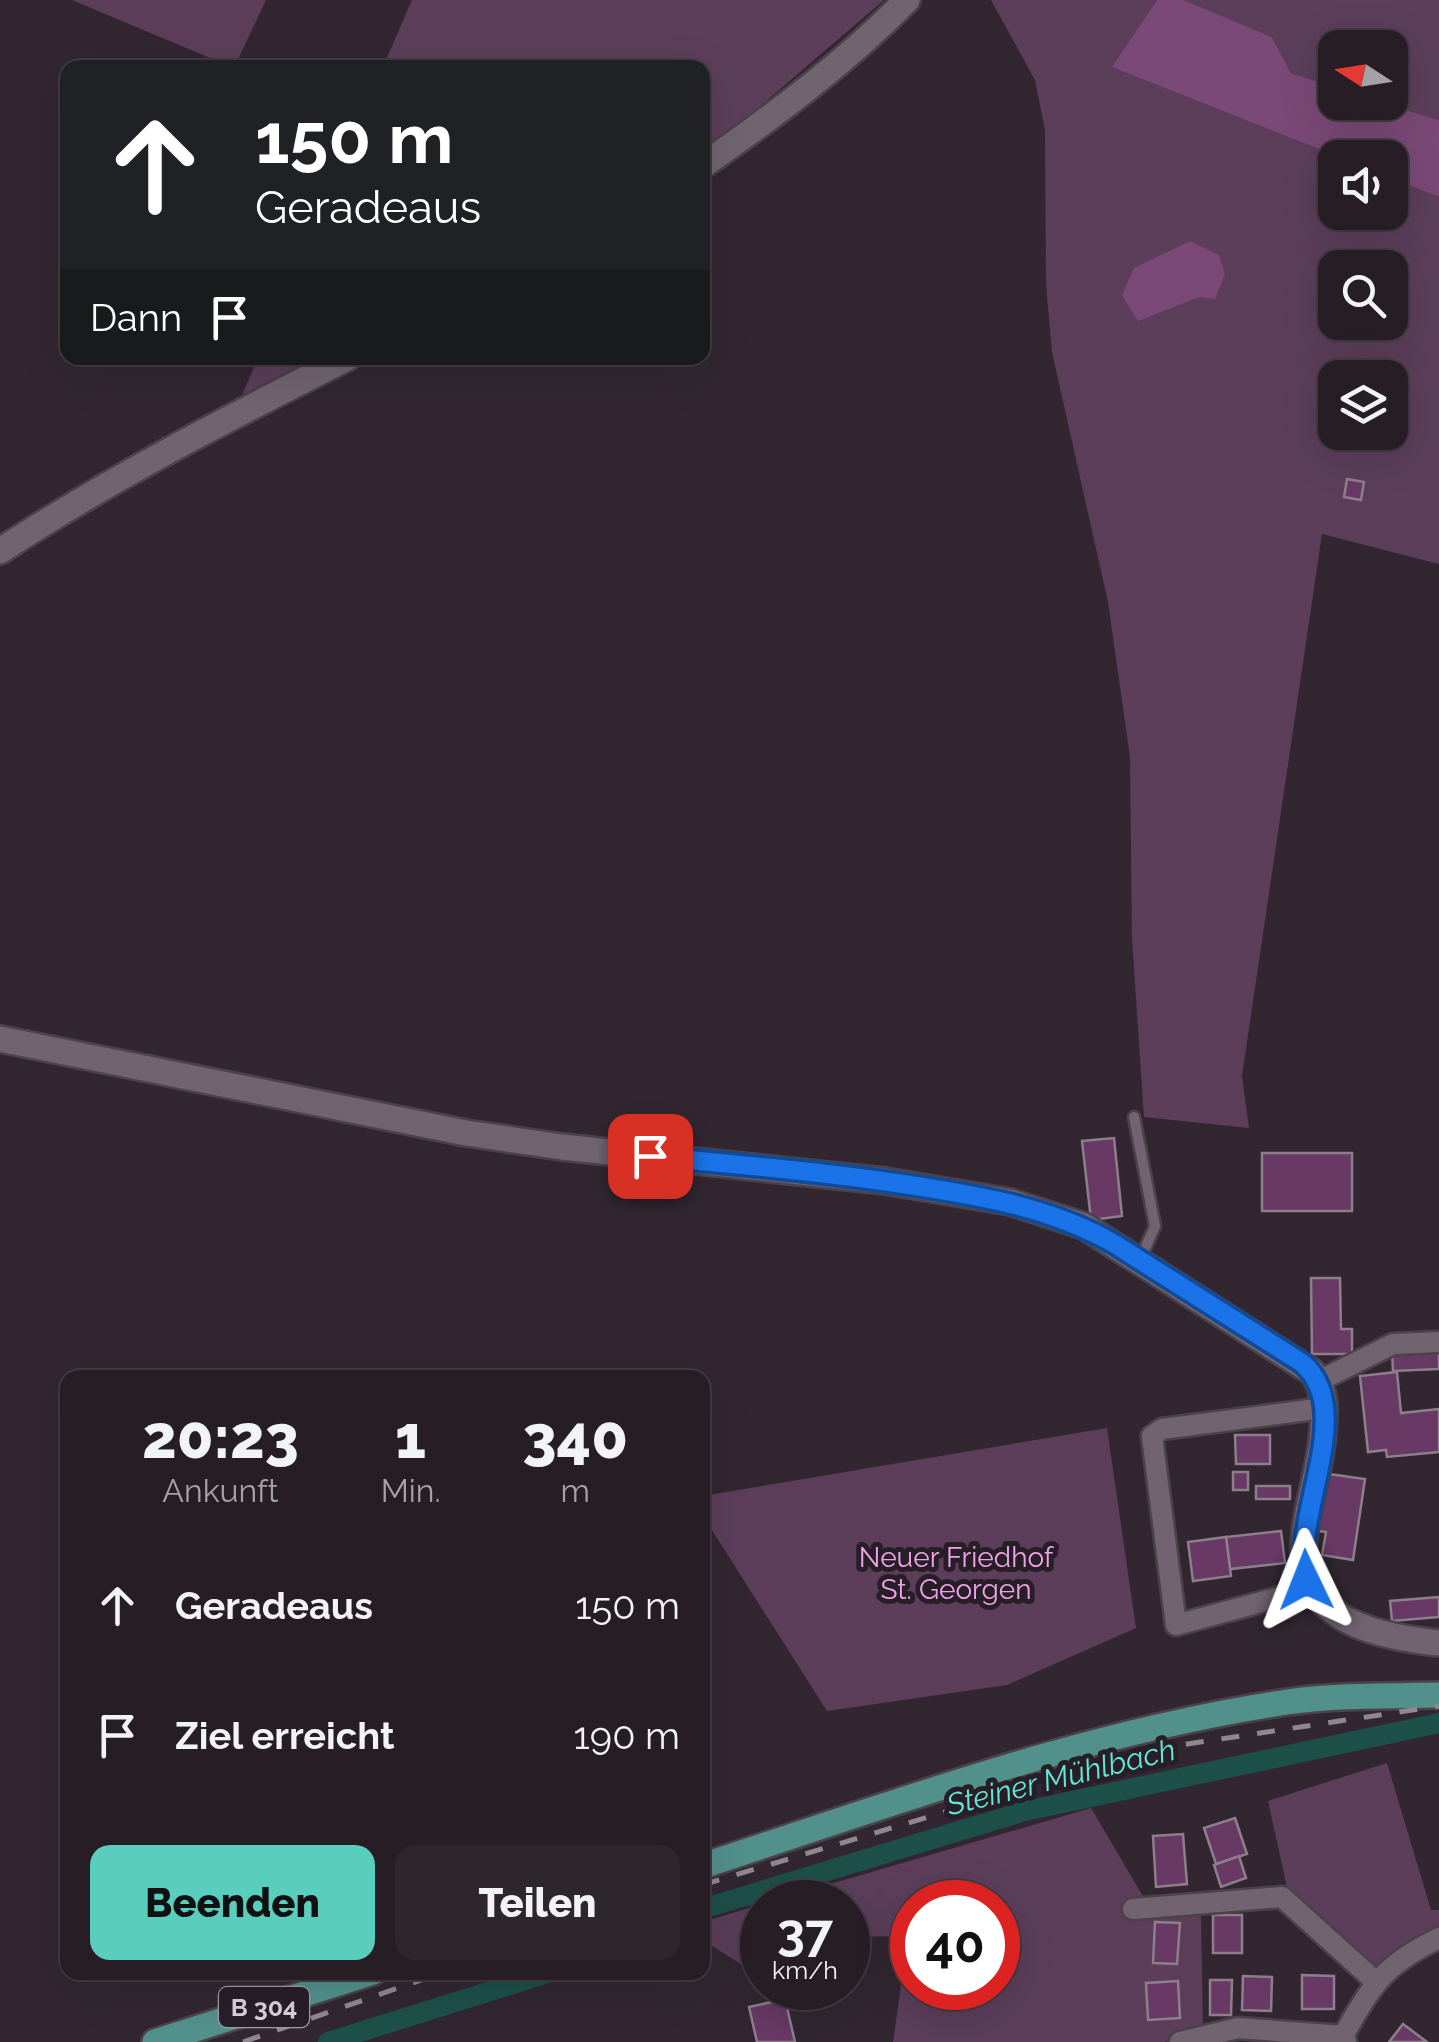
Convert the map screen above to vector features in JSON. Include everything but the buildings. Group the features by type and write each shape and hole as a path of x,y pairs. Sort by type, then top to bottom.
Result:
{"main road":[{"path":"710,1863 1029,1760 1132,1731 1292,1702 1439,1695"},
{"name":"B 304","path":"155,2042 348,1980"}],"street":[{"path":"710,160 840,63 907,0"},
{"path":"0,551 202,431 333,365"},
{"path":"0,1039 466,1132 594,1151 852,1176 980,1196 1062,1217 1140,1260 1302,1363 1319,1381 1324,1408 1321,1454 1304,1531 1304,1569 1310,1589 1340,1615 1375,1634 1439,1644"},
{"path":"1319,1381 1392,1344 1439,1342"},
{"path":"1310,1589 1176,1625 1152,1436 1162,1429 1324,1408"},
{"path":"1133,1908 1282,1897 1375,1981"},
{"path":"1180,2042 1238,2028 1344,2040 1375,1981 1410,1952 1439,1938"}],"lane":[{"path":"1134,1117 1155,1226 1140,1260"}],"green space":[{"path":"72,0 266,0 238,60 215,60"},
{"path":"412,0 884,0 751,114 710,142 710,60 386,60"},
{"path":"991,0 1157,0 1113,67 1318,149 1318,230 1408,230 1408,185 1439,197 1439,564 1322,534 1242,1076 1249,1128 1144,1117 1132,938 1130,757 1108,602 1052,352 1046,284 1045,130 1035,80"},
{"path":"1184,0 1439,0 1439,120 1408,111 1408,30 1318,30 1318,82 1291,73 1272,37"},
{"path":"255,365 300,365 242,395"},
{"name":"Neuer Friedhof St. Georgen","path":"1107,1428 1136,1628 1007,1685 827,1711 710,1527 710,1495"},
{"path":"1387,1763 1431,1910 1439,1910 1439,1927 1426,1931 1383,1966 1364,1966 1288,1892 1268,1801"},
{"path":"1091,1808 1154,1915 1201,1915 1203,2030 1164,2042 893,2042 898,2010 1020,2010 1020,1880 890,1880 890,1936 870,1937 870,1880 844,1880"},
{"path":"740,1911 740,1963 710,1945 710,1920"}],"shaded area":[{"path":"1157,0 1184,0 1272,37 1291,73 1318,82 1318,120 1408,120 1408,111 1439,120 1439,197 1408,185 1408,140 1318,140 1318,149 1112,67"},
{"path":"1190,241 1219,255 1225,274 1215,299 1199,297 1138,321 1122,295 1134,268"}],"waterway":[{"name":"Steiner Mühlbach","path":"710,1907 1025,1811 1439,1723"},
{"name":"Steiner Mühlbach","path":"328,2042 526,1980"}],"railway":[{"path":"710,1883 1091,1768 1181,1745 1439,1706"},
{"path":"243,2042 421,1980"}],"route":[{"path":"650,1156 885,1181 1040,1210 1084,1226 1302,1363 1319,1381 1324,1408 1321,1454 1304,1531 1306,1580"}]}
